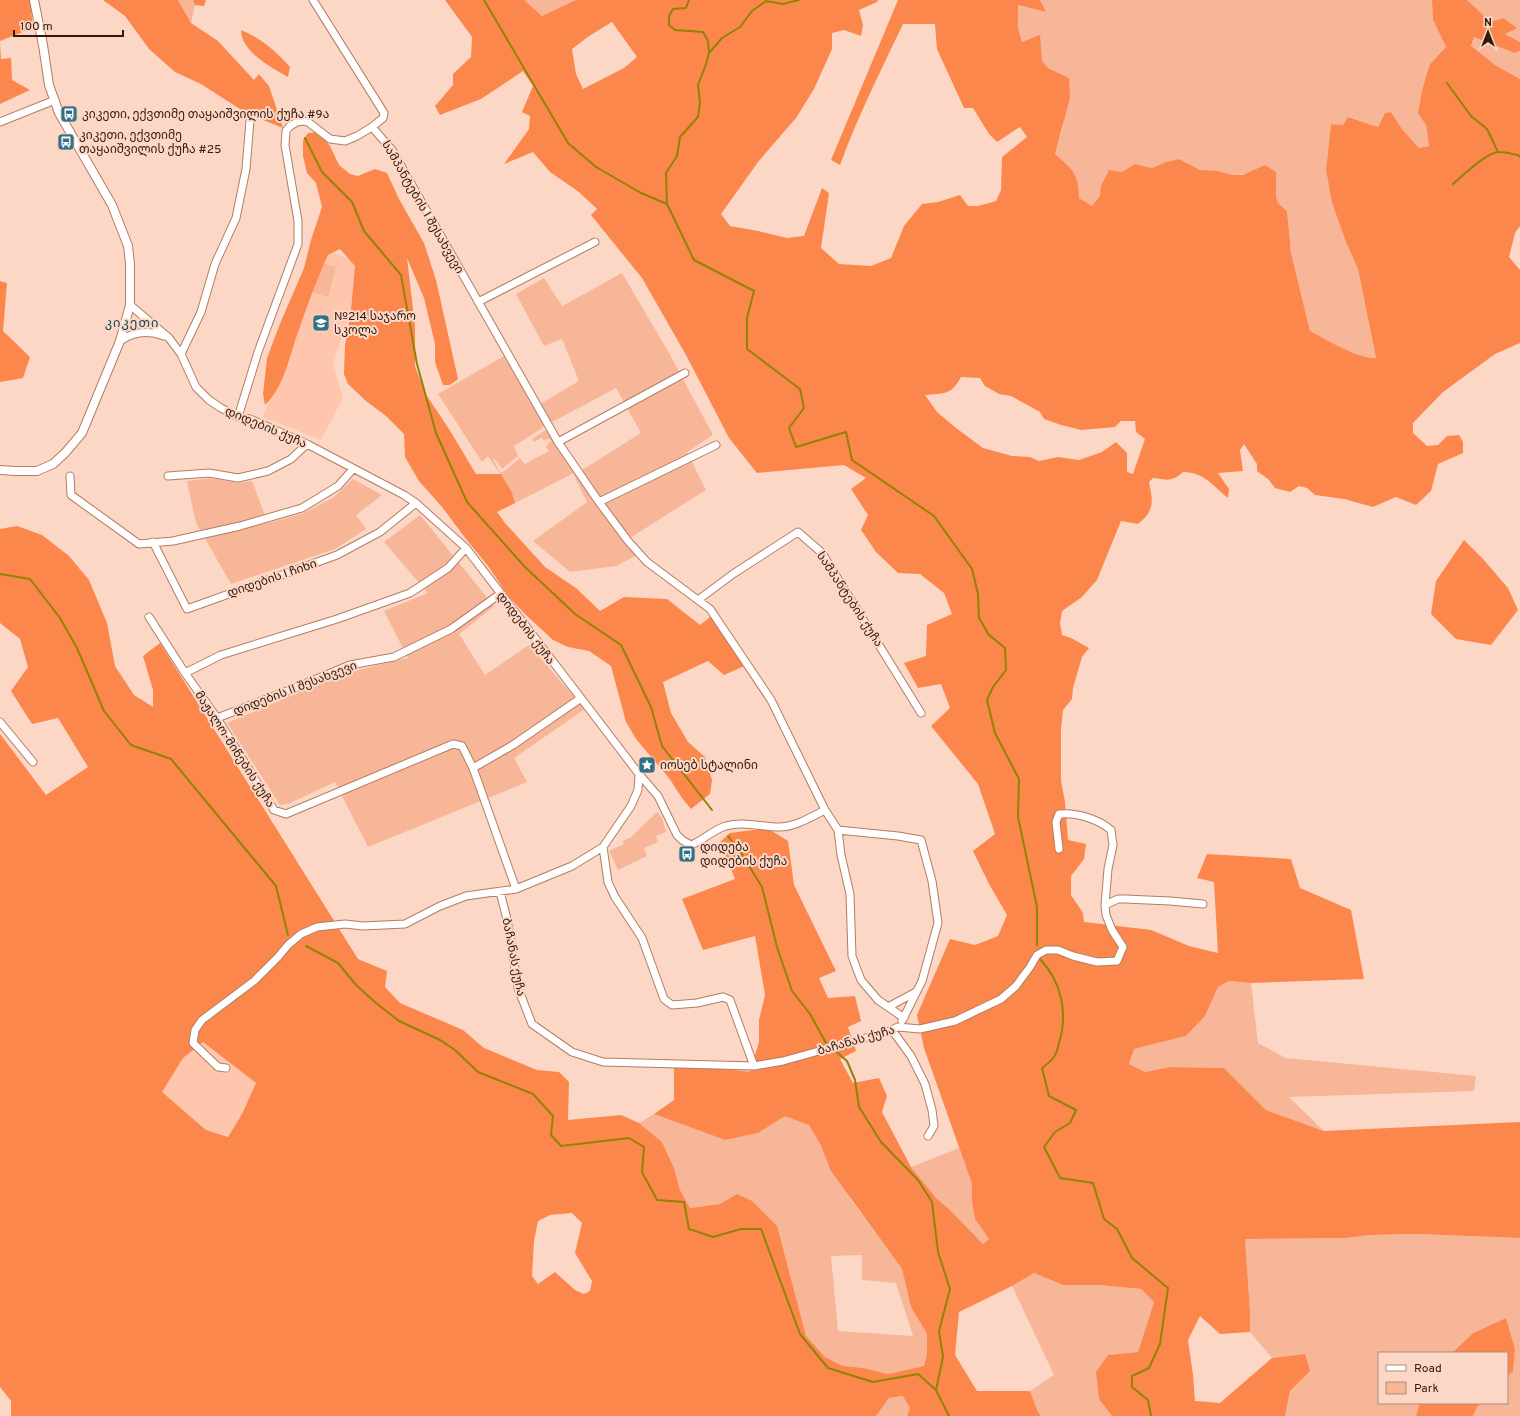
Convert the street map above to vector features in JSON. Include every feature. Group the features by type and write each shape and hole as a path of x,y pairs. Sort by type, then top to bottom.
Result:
{"street":[{"path":"0,470 37,470 53,464 65,453 82,433 120,341 130,306 130,264 128,246 112,205 59,113 49,85 34,0"},
{"path":"238,417 258,352 298,244 298,222 284,145 286,131 290,126 302,121 308,122 330,139 344,140 357,136 372,127 383,118 384,113 313,0"},
{"path":"0,122 55,100"},
{"path":"181,354 200,312 215,264 236,218 246,169 250,120"},
{"name":"სამპანტების I შესახვევი","path":"372,127 392,150 558,442 599,502 628,541 647,562 698,600"},
{"path":"478,302 594,242"},
{"name":"დიდების ქუჩა","path":"130,306 169,338 181,354 196,387 209,400 238,417 250,419 307,444 404,495 416,503 466,548 639,774 658,796 677,835 682,840 691,845 700,842 709,835 726,826 739,824 781,827 795,824 825,810"},
{"path":"120,341 129,334 144,332 158,334 169,338"},
{"path":"558,442 685,373"},
{"path":"168,476 209,473 238,478 268,472 291,459 307,444"},
{"path":"599,502 716,445"},
{"path":"70,476 71,495 139,544 172,541 240,526 302,508 338,486 353,469"},
{"name":"დიდების I ჩიხი","path":"153,542 188,608 337,555 380,532 416,503"},
{"name":"სამპანტების ქუჩა","path":"698,600 732,574 798,532 822,553 922,713"},
{"path":"185,673 221,655 337,619 410,593 448,568 466,548"},
{"name":"დიდების II შესახვევი","path":"217,718 350,665 394,657 451,629 500,594"},
{"path":"698,600 710,608 771,700 825,810 838,830 841,855 850,894 852,956 861,980 878,1000 904,1018"},
{"name":"მაჟალო-მიწების ქუჩა","path":"149,617 185,673 217,718 274,810 286,814 453,744 462,746 473,768 516,889"},
{"path":"473,768 513,745 581,698"},
{"path":"0,722 33,762"},
{"path":"226,1068 218,1067 193,1043 195,1030 202,1020 254,981 288,945 301,934 317,928 345,924 363,926 405,924 440,906 466,896 516,889 572,866 603,847 632,806 638,790 639,774"},
{"name":"ბაჩანას ქუჩა","path":"500,892 507,919 518,988 532,1024 572,1052 603,1062 754,1066 782,1061 895,1029 920,1029 955,1021 1001,1000 1016,986 1036,955 1046,950 1058,950 1073,956 1097,962 1117,961 1123,947 1112,930 1106,915 1105,905 1108,869 1113,845 1111,830 1102,822 1068,813 1059,814 1056,822 1059,849"},
{"path":"838,830 898,836 921,840 932,881 938,923 922,981 904,1018 895,1029 926,1084 934,1126 928,1136"},
{"path":"603,847 608,882 615,897 642,938 664,999 672,1005 697,1003 723,997 730,1000 754,1066"},
{"path":"1105,905 1118,899 1203,904"},
{"path":"888,1006 916,992"}],"shaded area":[{"path":"0,0 30,0 33,28 0,41"},
{"path":"103,0 178,0 191,23 218,41 254,80 259,74 269,86 283,128 246,113 201,84 175,72 149,49 125,16"},
{"path":"193,0 206,0 204,6 195,5"},
{"path":"445,0 524,0 542,16 576,0 878,0 877,2 859,10 863,25 861,36 844,30 832,33 832,49 814,89 796,118 758,162 721,214 730,226 787,238 804,236 822,188 829,193 821,248 839,264 871,266 891,258 904,226 922,204 938,202 960,195 968,206 978,206 996,201 1001,190 1002,157 1027,137 1020,127 997,142 989,134 973,108 964,108 937,49 935,24 903,24 862,111 840,165 831,160 898,0 1040,0 1046,12 1018,5 1018,28 1022,42 1040,35 1042,61 1048,68 1069,78 1070,98 1055,154 1070,168 1076,177 1079,198 1092,206 1100,196 1101,186 1109,170 1122,172 1135,164 1152,168 1166,162 1179,159 1200,170 1217,171 1234,175 1243,175 1265,165 1276,172 1276,197 1278,203 1287,211 1291,253 1310,331 1333,344 1361,356 1376,358 1358,269 1346,242 1332,203 1326,170 1331,124 1343,125 1348,117 1378,127 1385,113 1391,112 1402,129 1419,148 1429,146 1426,125 1418,113 1423,87 1430,64 1446,47 1433,20 1432,0 1467,0 1491,22 1503,18 1517,28 1505,34 1520,42 1520,51 1515,53 1474,37 1471,46 1495,65 1520,79 1520,226 1515,233 1509,257 1520,270 1520,343 1495,354 1443,392 1413,423 1413,433 1427,446 1438,445 1447,436 1459,435 1463,442 1463,453 1438,464 1431,491 1416,505 1396,497 1373,507 1344,499 1315,495 1307,488 1299,486 1290,492 1275,488 1268,479 1257,471 1257,464 1244,444 1240,450 1243,471 1218,473 1229,489 1228,498 1208,480 1197,474 1183,472 1169,480 1153,478 1149,482 1152,500 1150,510 1144,519 1138,524 1121,521 1097,580 1082,597 1062,611 1060,623 1062,635 1071,638 1089,648 1082,657 1073,688 1072,699 1063,710 1061,729 1061,781 1065,802 1068,840 1086,844 1084,859 1071,876 1071,895 1083,913 1084,922 1151,930 1189,946 1218,953 1214,882 1197,878 1207,854 1291,859 1300,888 1351,910 1364,979 1251,983 1229,981 1218,987 1205,1016 1186,1036 1134,1049 1129,1064 1145,1072 1170,1067 1224,1068 1266,1110 1324,1131 1520,1122 1520,1238 1417,1234 1370,1235 1345,1238 1245,1239 1250,1332 1220,1334 1200,1316 1188,1340 1195,1401 1220,1403 1272,1358 1305,1354 1310,1371 1290,1391 1285,1416 1112,1416 1099,1399 1096,1372 1108,1355 1138,1352 1154,1302 1141,1289 1099,1285 1063,1285 1034,1273 1012,1286 959,1312 955,1355 977,1391 1030,1391 1041,1416 907,1416 910,1408 903,1396 889,1398 876,1416 11,1416 11,1401 0,1387 0,734 46,795 88,767 58,718 32,724 11,691 28,667 20,639 0,623 0,529 17,526 42,535 69,556 89,580 107,623 115,666 134,695 153,707 153,690 143,656 160,643 358,959 387,971 385,987 400,1003 463,1030 484,1048 537,1070 559,1072 569,1082 568,1120 621,1115 639,1123 662,1142 674,1168 680,1190 690,1208 720,1204 737,1194 752,1201 777,1226 806,1336 825,1357 843,1366 864,1368 888,1374 924,1366 927,1354 927,1334 911,1307 902,1269 831,1171 821,1146 809,1125 785,1116 758,1133 725,1140 654,1114 674,1100 674,1064 750,1072 759,1042 759,1020 765,995 755,936 703,950 682,899 735,879 720,842 730,833 767,828 788,841 794,885 836,971 819,978 828,998 855,996 861,1021 848,1027 856,1051 840,1059 853,1083 879,1078 887,1096 882,1112 911,1167 936,1198 949,1209 983,1244 989,1239 975,1219 972,1202 972,1184 924,1048 917,1015 950,939 975,945 998,936 1007,915 989,884 973,851 995,834 978,784 931,726 950,708 941,684 918,688 904,663 926,656 927,625 952,614 944,593 920,574 898,573 876,552 861,530 868,515 851,489 866,478 844,465 757,473 729,438 686,355 642,278 591,215 597,209 579,192 550,172 533,152 504,164 529,129 530,116 522,112 533,86 523,71 481,99 440,115 435,106 453,85 453,74 471,57 472,37","holes":["612,22 637,57 624,68 583,89 576,74 572,49 589,36","961,377 980,378 985,386 999,394 1011,396 1040,412 1044,419 1081,430 1115,427 1121,421 1135,421 1136,432 1145,439 1133,474 1127,472 1127,453 1116,442 1102,452 1079,460 1058,457 1039,461 1030,457 1012,456 983,448 937,412 925,395 950,391","203,1042 256,1083 242,1114 228,1137 206,1130 162,1092 183,1058","572,1213 582,1223 575,1253 592,1281 590,1291 584,1294 575,1290 555,1272 538,1284 532,1276 534,1241 538,1221 550,1215"]},
{"path":"241,30 262,41 279,55 290,67 288,77 273,69 251,52 242,38"},
{"path":"0,43 1,59 11,58 12,80 30,90 0,104"},
{"path":"319,132 330,146 339,165 350,174 358,176 375,169 387,173 399,199 424,243 436,280 458,379 450,385 443,385 435,362 435,344 424,298 407,258 415,326 415,366 425,393 476,474 501,474 512,493 515,503 497,512 505,523 545,567 576,588 600,611 624,597 667,599 700,625 715,613 751,663 724,675 708,661 663,682 671,713 688,742 705,757 712,780 710,794 691,809 669,778 636,739 626,722 611,666 589,651 568,647 553,640 509,597 488,566 442,507 419,481 405,457 404,434 386,416 366,401 348,384 344,374 345,345 351,311 355,266 340,249 328,255 310,298 284,375 271,399 265,405 263,394 267,358 304,268 311,240 322,207 316,183 307,173 303,156 303,140 308,133"},
{"name":"№214 საჯარო სკოლა","path":"330,251 356,262 361,282 333,364 343,398 321,440 263,417 318,259"},
{"path":"0,281 7,283 3,331 30,357 23,378 0,382"},
{"path":"1464,540 1508,588 1518,610 1491,645 1456,639 1431,614 1436,581"},
{"path":"203,1042 256,1083 242,1114 228,1137 206,1130 162,1092 183,1058"},
{"path":"1506,1318 1515,1349 1513,1371 1508,1376 1508,1352 1453,1352 1473,1333"},
{"path":"1420,1404 1480,1404 1473,1416 1416,1416"}],"green space":[{"path":"178,0 193,0 195,5 191,23"},
{"path":"524,0 576,0 542,16"},
{"path":"1040,0 1432,0 1433,20 1446,47 1430,64 1426,125 1429,146 1419,148 1402,129 1391,112 1385,113 1378,127 1349,117 1343,125 1331,124 1326,170 1332,203 1346,242 1358,269 1376,359 1351,353 1310,331 1291,253 1287,211 1278,203 1276,197 1276,172 1234,175 1217,171 1200,171 1179,159 1166,162 1152,168 1136,164 1101,186 1101,196 1092,206 1079,198 1076,177 1070,168 1055,154 1063,127 1069,78 1048,68 1022,42 1018,28 1018,5 1045,12"},
{"path":"1467,0 1520,0 1520,42 1505,34 1516,28 1491,22"},
{"path":"1474,37 1520,51 1520,79 1495,65 1471,47"},
{"path":"320,262 336,267 328,297 312,292"},
{"path":"622,273 668,351 713,435 687,452 706,490 630,538 643,552 616,566 570,572 533,541 587,502 574,475 641,433 616,388 543,427 514,446 518,456 502,469 495,459 493,459 500,472 503,472 520,458 525,464 549,451 546,446 551,441 550,439 543,440 542,438 534,442 532,439 544,431 548,431 576,472 515,503 513,496 488,456 482,462 438,394 504,356 535,407 579,381 562,339 544,346 516,294 544,278 562,306"},
{"path":"210,478 238,483 252,481 268,523 304,513 334,497 353,479 382,495 356,515 366,529 335,549 231,584 196,523 187,481"},
{"path":"420,515 494,606 459,634 485,675 529,645 585,709 514,758 527,782 368,847 335,782 288,804 280,805 227,723 342,674 408,658 384,611 428,593 384,542"},
{"path":"657,812 662,818 666,832 656,836 658,842 644,848 647,856 618,870 609,851 624,844 623,841 631,837"},
{"path":"1229,981 1251,983 1258,1043 1286,1058 1476,1076 1474,1091 1289,1097 1324,1131 1266,1110 1224,1068 1170,1067 1145,1072 1129,1064 1134,1049 1186,1036 1205,1016 1218,987"},
{"path":"754,1069 809,1125 852,1201 902,1269 911,1307 927,1334 927,1354 924,1366 888,1374 864,1368 843,1366 825,1357 806,1336 797,1306 720,1204 690,1208 680,1190 674,1168 662,1142 639,1123 654,1114 725,1140 758,1133 773,1123 699,1071","holes":["862,1255 862,1280 896,1283 913,1336 838,1331 831,1256"]},
{"path":"959,1148 972,1184 972,1202 975,1219 989,1239 983,1244 949,1209 936,1198 911,1167"},
{"path":"1417,1234 1520,1238 1520,1416 1473,1416 1480,1404 1508,1404 1508,1376 1513,1371 1515,1349 1506,1318 1473,1333 1453,1352 1378,1352 1378,1404 1420,1404 1416,1416 1285,1416 1290,1391 1305,1354 1272,1358 1250,1332 1245,1239 1345,1238 1370,1235"},
{"path":"1034,1273 1063,1285 1099,1285 1141,1289 1154,1302 1138,1352 1108,1355 1099,1399 1112,1416 1041,1416 1038,1412 1030,1391 1054,1375 1012,1286"},
{"path":"904,1396 910,1408 907,1416 876,1416 889,1398"}],"waterway":[{"path":"484,0 568,143 596,167 641,193 667,204"},
{"path":"689,0 686,8 673,9 669,16 669,25 675,30 703,32 708,41 709,53 698,85 700,102 698,117 680,137 677,156 666,173 667,204 694,260 754,291 747,318 747,349 800,389 804,408 789,428 796,447 846,432 852,460 934,516 972,569 978,594 979,618 989,635 1005,648 1006,670 993,687 987,700 995,733 1019,779 1018,817 1037,907 1037,945"},
{"path":"709,53 722,38 740,27 752,11 766,1 783,4 799,0"},
{"path":"1447,83 1471,116 1487,129 1498,152"},
{"path":"305,138 322,172 352,202 364,231 401,275 417,364 436,433 467,502 525,567 575,614 621,645 651,707 662,746 712,810"},
{"path":"1453,184 1488,155 1499,152 1518,155 1520,157"},
{"path":"0,574 30,579 60,618 77,648 104,711 131,745 171,759 276,886 288,935"},
{"path":"728,836 741,853 762,887 777,947 792,991 810,1014 826,1043 830,1046"},
{"path":"306,946 338,963 356,985 399,1021 440,1040 455,1050 478,1072 533,1094 553,1116 551,1135 561,1146 629,1138 644,1147 642,1172 657,1200 684,1202 689,1229 713,1237 741,1229 761,1229 800,1334 828,1368 873,1382 918,1374 936,1390 949,1416"},
{"path":"1040,959 1054,978 1063,1010 1062,1032 1056,1054 1053,1059 1042,1068 1049,1096 1076,1110 1070,1123 1055,1132 1044,1147 1060,1178 1093,1183 1104,1219 1117,1229 1132,1258 1168,1288 1160,1344 1149,1368 1132,1376 1132,1387 1148,1400 1151,1416"},
{"path":"833,1049 847,1061 855,1080 859,1107 881,1142 918,1180 932,1202 938,1252 950,1289 939,1331 943,1357 936,1390"}],"place":[{"name":"კიკეთი, ექვთიმე თაყაიშვილის ქუჩა #9ა","path":"69,114"},
{"name":"კიკეთი, ექვთიმე თაყაიშვილის ქუჩა #25","path":"66,142"},
{"name":"№214 საჯარო სკოლა","path":"321,323"},
{"name":"იოსებ სტალინი","path":"647,765"},
{"name":"დიდება დიდების ქუჩა","path":"687,854"}],"district":[{"name":"კიკეთი","path":"132,322"}]}
